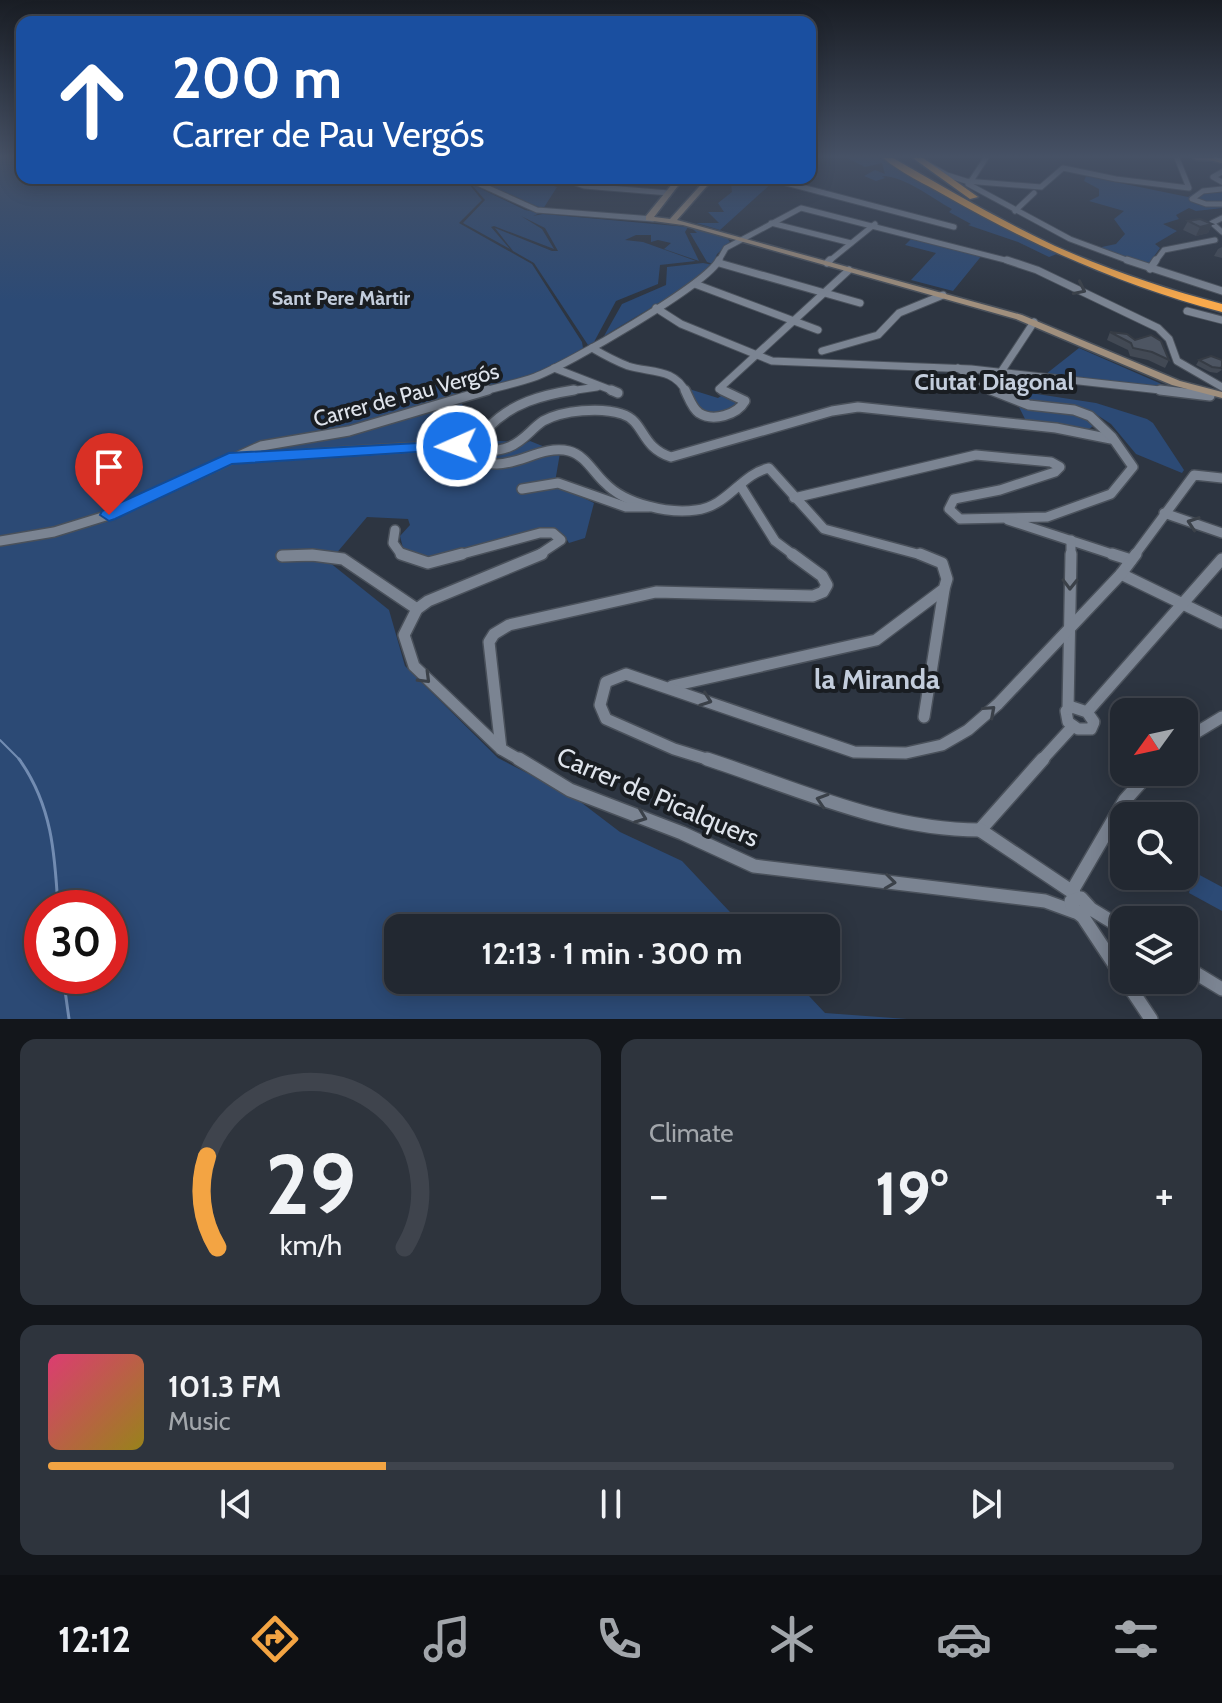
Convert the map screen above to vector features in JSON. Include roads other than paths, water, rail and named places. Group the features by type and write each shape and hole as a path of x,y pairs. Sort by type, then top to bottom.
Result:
{"highway":[{"path":"978,206 1058,251 1115,274 1222,308"},
{"path":"988,206 1080,253 1145,278 1222,301"}],"street":[{"path":"527,206 537,210 673,220 1034,322 1140,369 1218,397"},
{"path":"648,219 659,206"},
{"path":"673,220 686,206"},
{"path":"876,206 954,227"},
{"path":"1006,206 1070,239 1150,269 1222,291"},
{"path":"1015,211 1021,206"},
{"path":"740,239 797,209 807,208 1008,261 1051,275 1158,328 1169,339 1177,361 1222,387"},
{"path":"893,229 909,214"},
{"path":"1221,219 1212,223 1222,232"},
{"path":"771,223 851,243"},
{"path":"827,263 875,224"},
{"path":"1203,236 1218,242"},
{"name":"Carrer de Pau Vergós","path":"0,541 54,532 109,515 261,446 349,431 517,384 592,348 695,284 719,263 719,257 726,248 740,239"},
{"path":"1150,269 1164,250 1218,242"},
{"path":"719,263 860,303"},
{"path":"592,348 614,361 667,373 679,380 685,388 689,404 708,418 734,413 745,405 738,397 719,389 849,270"},
{"path":"695,284 792,323 818,330"},
{"path":"822,351 878,335 899,313 943,295"},
{"path":"656,308 681,324 755,356 784,363 958,368 1174,389 1218,397"},
{"path":"1187,311 1222,320"},
{"path":"1001,372 1034,322"},
{"path":"554,368 618,393"},
{"path":"794,498 976,455 1051,462 1060,467 1055,472 1000,490 954,499 949,509 960,519 979,521 993,517 1047,517 1111,494 1133,467 1126,452 1084,413 1010,400 984,388 958,368"},
{"path":"1140,369 1174,389"},
{"path":"488,428 507,411 569,390 597,387"},
{"path":"229,459 454,445 483,452 508,449 543,422 561,415 614,412 633,418 640,426 646,446 657,454 671,457 839,409 883,407 1111,439"},
{"path":"1092,434 1099,425"},
{"path":"442,446 469,459 498,464 550,450 570,451 585,458 610,488 627,498 661,507"},
{"path":"522,489 558,483 626,507 706,508 759,470 769,468 824,529 930,557 942,563 947,579 924,717"},
{"path":"1110,920 1080,905 980,830 945,830 819,800 781,783 674,749 606,719 599,706 606,682 626,674 854,752 920,750 942,745 968,730 998,704 1121,574 1194,475 1222,478"},
{"path":"501,749 489,642 494,634 509,625 656,592 813,596 823,592 827,585 822,576 775,541 740,485"},
{"path":"1164,513 1222,533"},
{"path":"993,517 1131,560"},
{"path":"282,556 312,555 343,559 417,609 455,588 546,552 561,540 553,533 540,533 428,563 401,554 393,543 395,530"},
{"path":"1068,709 1077,707 1087,712 1094,722 1091,729 1073,726 1066,717 1071,540"},
{"path":"1087,712 1222,559"},
{"path":"1121,574 1222,623"},
{"path":"670,687 876,640 944,589"},
{"name":"Carrer de Picalquers","path":"417,609 404,635 414,666 501,749 570,790 682,833 754,866 1080,905"},
{"path":"1198,732 1222,717"},
{"path":"980,830 1073,726"},
{"path":"1080,905 1125,800 1138,786"},
{"path":"1080,905 1110,955"},
{"path":"1198,974 1222,989"},
{"path":"1134,994 1151,1019"}],"waterway":[{"path":"0,740 19,759"},
{"path":"19,759 39,794 45,812 53,849 57,890"},
{"path":"66,994 69,1019"}],"district":[{"name":"Sant Pere Màrtir","path":"341,298"},
{"name":"Ciutat Diagonal","path":"994,381"},
{"name":"la Miranda","path":"877,679"}]}
